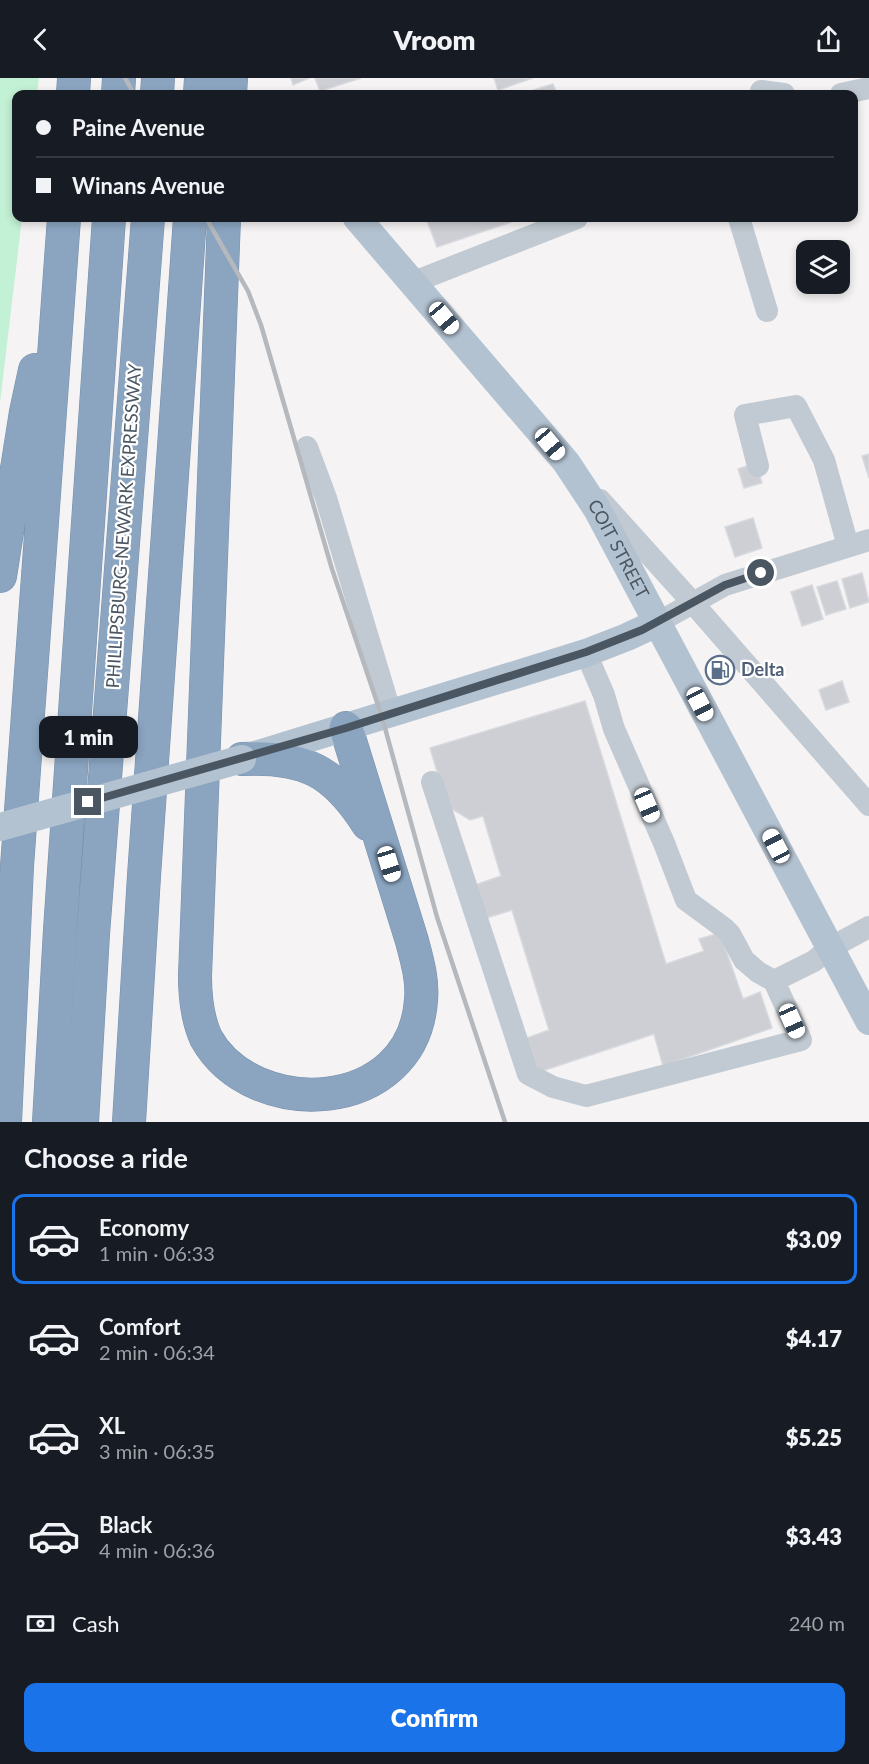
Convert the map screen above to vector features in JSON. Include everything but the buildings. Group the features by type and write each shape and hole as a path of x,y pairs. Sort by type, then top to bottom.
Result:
{"highway":[{"path":"5,1122 17,866 64,222"},
{"name":"PHILLIPSBURG-NEWARK EXPRESSWAY","path":"49,1122 56,977 109,222"},
{"name":"PHILLIPSBURG-NEWARK EXPRESSWAY","path":"82,1122 93,934 148,222"},
{"path":"129,1122 190,222"},
{"path":"224,222 195,989 198,1014 206,1039 213,1051 230,1071 250,1087 288,1101 316,1104 355,1094 376,1081 401,1055 417,1022 421,986 412,941 346,728"},
{"path":"0,576 26,412 60,260"},
{"path":"242,759 272,758 322,773 333,781 362,815 389,864"}],"main road":[{"path":"233,78 245,90"},
{"name":"COIT STREET","path":"361,222 566,462 597,509 869,1021"},
{"path":"0,827 346,728 586,652 627,638 657,623"}],"street":[{"path":"414,282 567,222"},
{"path":"740,222 767,311"},
{"path":"657,623 732,582 858,543 824,460 796,406 744,415 758,466"},
{"path":"307,447 326,498 391,714"},
{"path":"566,462 869,805"},
{"path":"432,782 528,1074 553,1087 586,1096 801,1040 774,981 758,972 744,960 730,934 686,900 664,843 614,729 604,695 586,652"},
{"path":"774,981 814,961 830,948 869,927"}],"green space":[{"path":"0,78 39,78 38,90 12,90 12,222 22,222 0,403"}],"railway":[{"path":"125,78 132,90"},
{"path":"208,222 248,291 261,325 332,569 382,717 437,917 505,1122"}],"place":[{"name":"Delta","path":"720,670"}],"route":[{"path":"88,802 346,728 586,652 627,638 710,592 739,579 761,573"}]}
